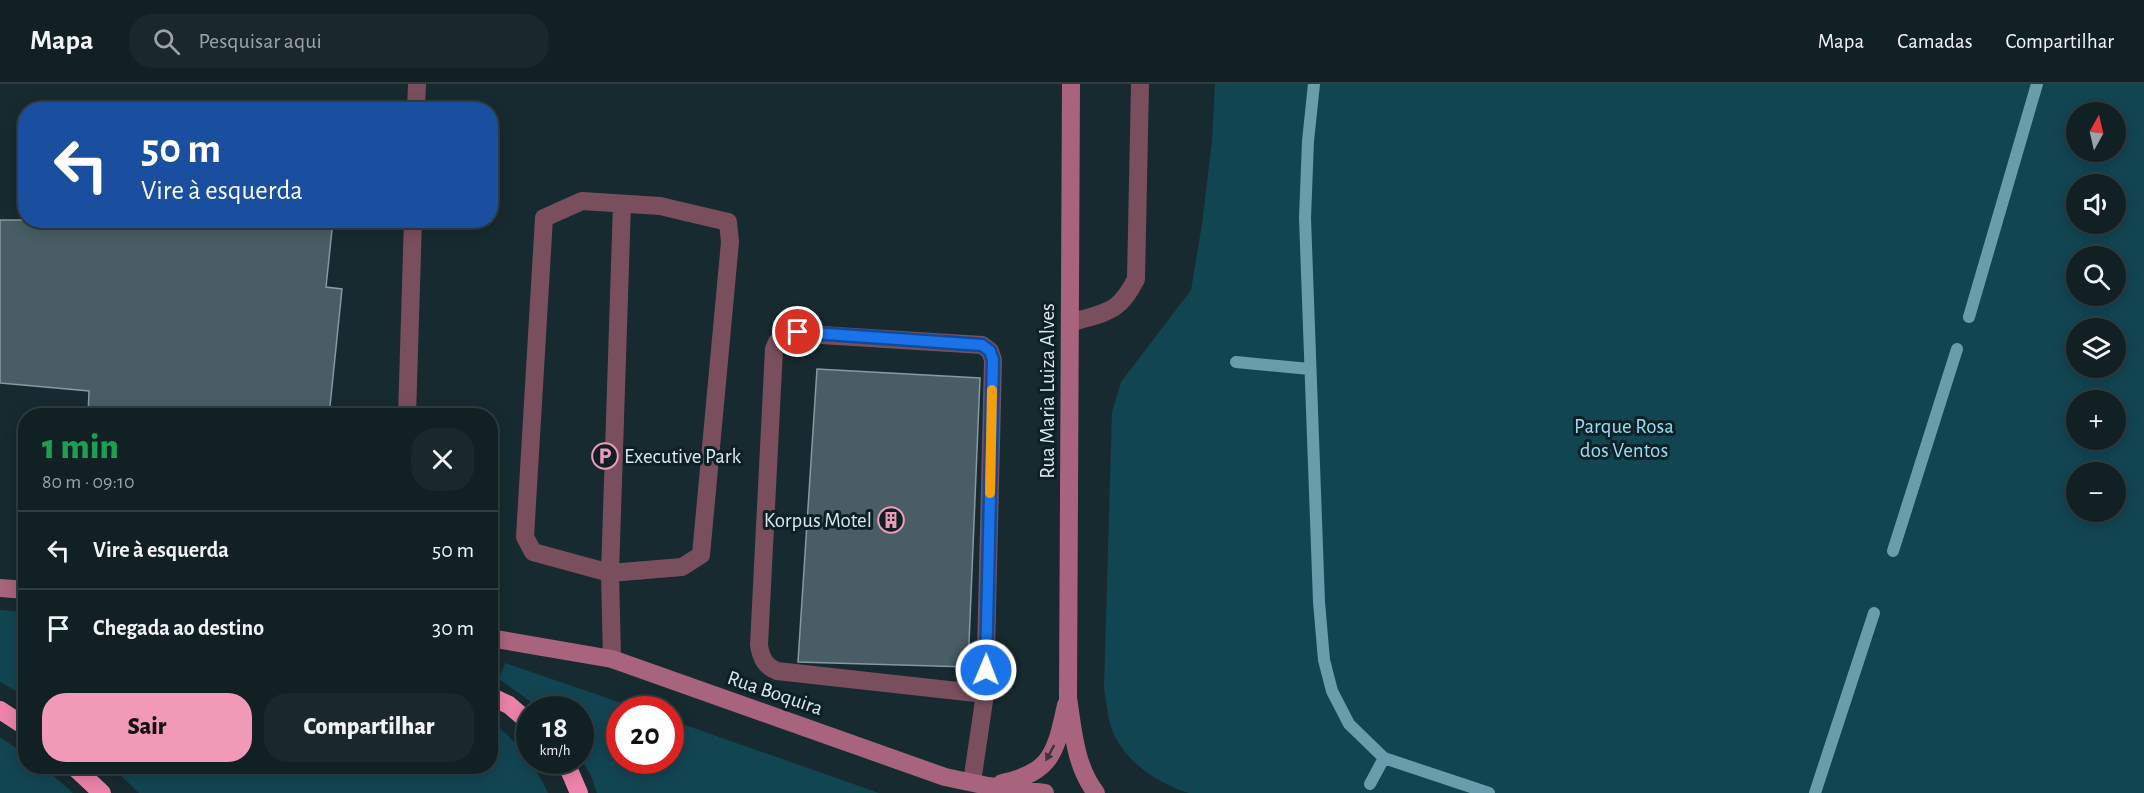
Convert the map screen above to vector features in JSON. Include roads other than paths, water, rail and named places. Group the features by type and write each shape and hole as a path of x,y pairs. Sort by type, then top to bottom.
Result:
{"highway":[{"path":"498,700 516,711"},
{"path":"0,710 18,722"},
{"path":"82,774 102,793"},
{"path":"571,774 579,793"}],"street":[{"path":"416,102 417,84"},
{"name":"Rua Maria Luiza Alves","path":"1071,84 1068,698 1076,748 1084,773 1096,793"},
{"path":"1070,323 1107,312 1119,305 1136,279 1140,84"},
{"path":"582,201 660,206 728,222 730,242 701,555 682,567 610,573 533,552 525,537 544,218 582,201"},
{"path":"612,659 610,573 622,204"},
{"path":"407,408 413,228"},
{"path":"980,784 985,694 993,360 990,351 982,345 789,333 777,342 774,349 759,645 763,661 777,671 985,694"},
{"path":"0,588 18,589"},
{"name":"Rua Boquira","path":"498,639 612,659 945,777 1045,793"},
{"name":"Rua Maria Luiza Alves","path":"980,784 1016,780 1038,771 1047,761 1061,729 1068,698"}],"waterway":[{"path":"1314,84 1308,141 1305,218 1319,602 1324,660 1332,691 1349,724 1384,758 1489,793"},
{"path":"1969,317 2037,84"},
{"path":"1893,551 1957,349"},
{"path":"1236,362 1310,369"},
{"path":"1815,793 1874,613"},
{"path":"1370,784 1384,758"}],"place":[{"name":"Executive Park","path":"605,456"},
{"name":"Korpus Motel","path":"891,520"}],"park label":[{"name":"Parque Rosa dos Ventos","path":"1624,438"}]}
